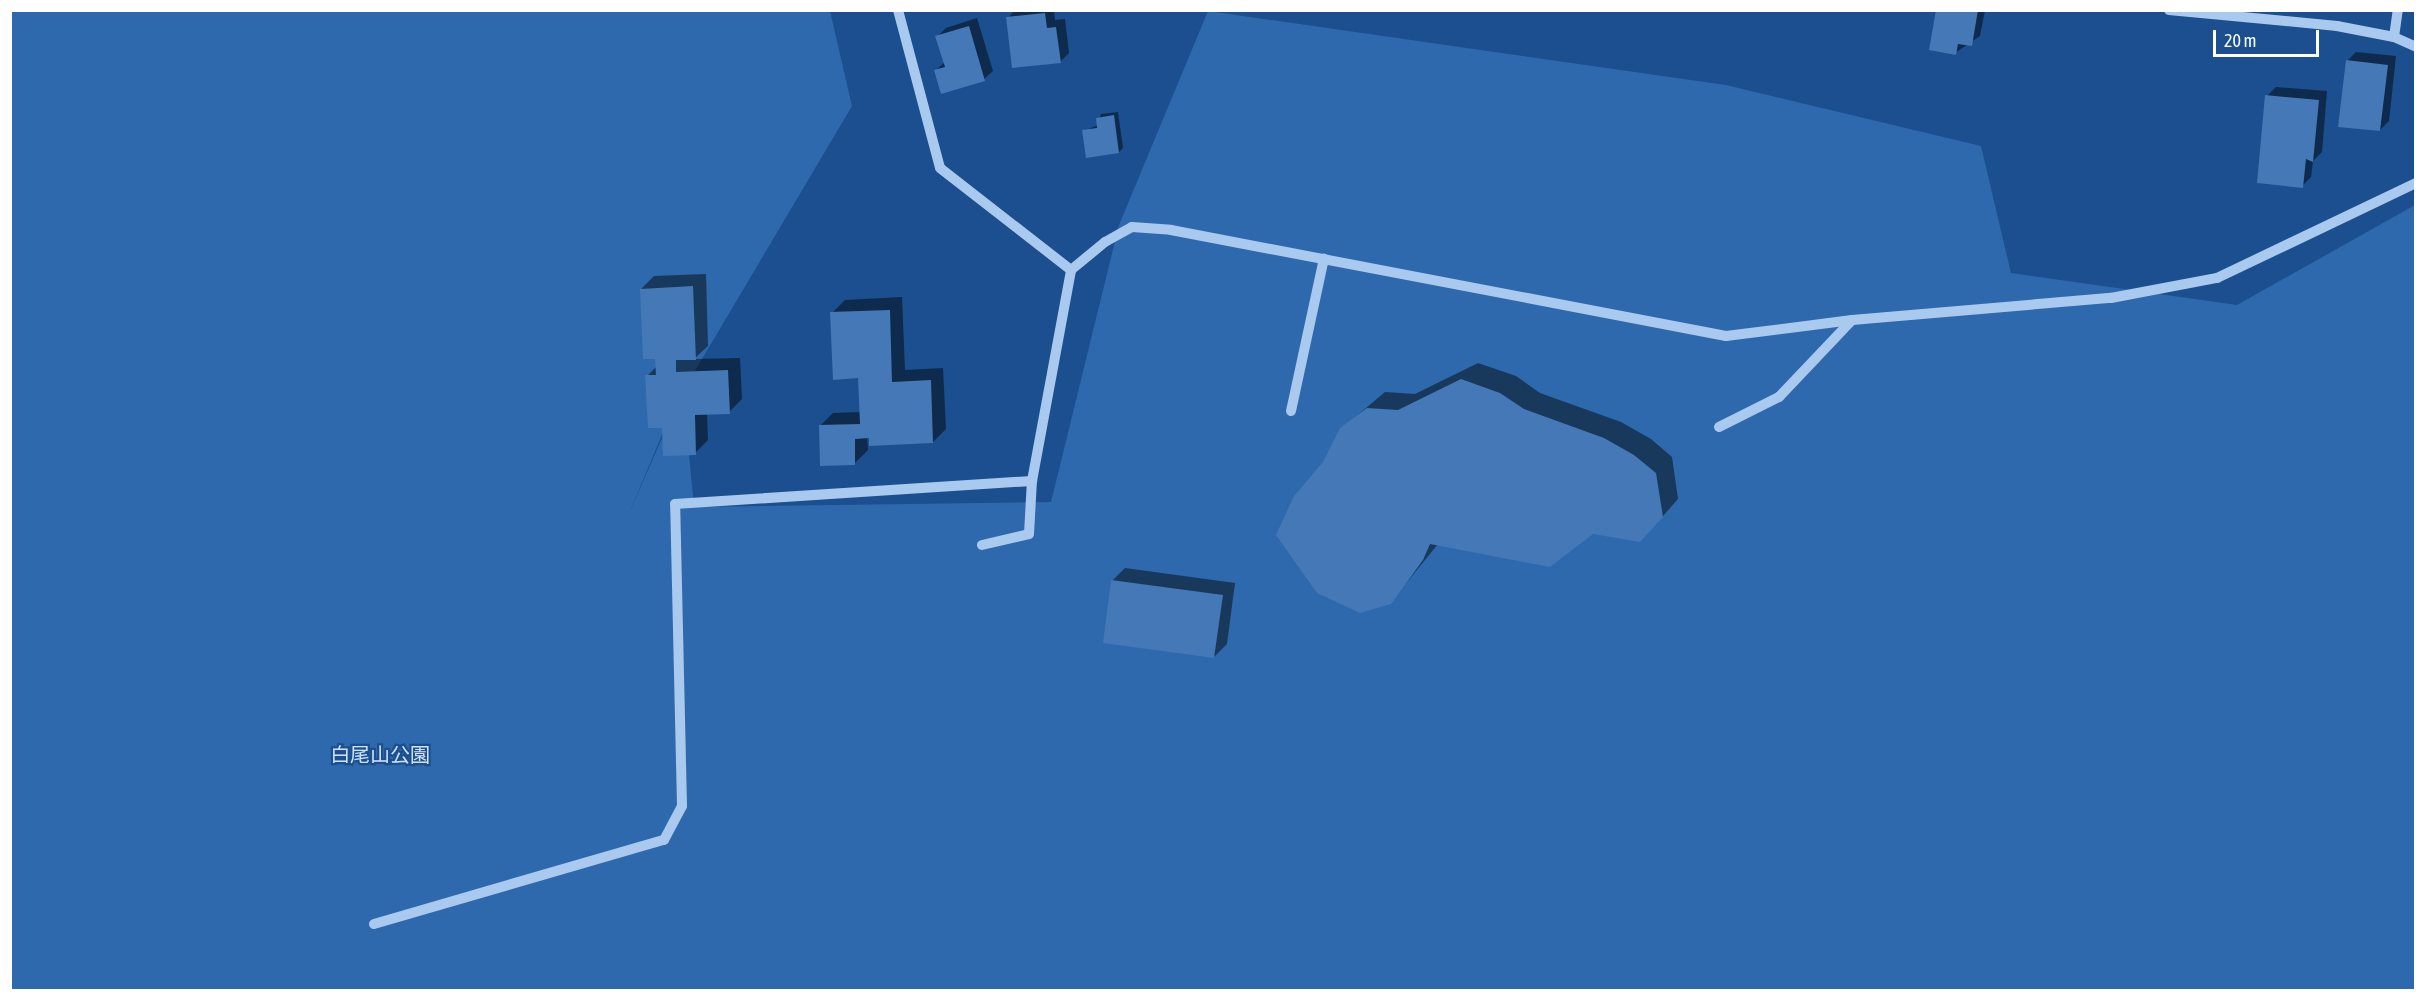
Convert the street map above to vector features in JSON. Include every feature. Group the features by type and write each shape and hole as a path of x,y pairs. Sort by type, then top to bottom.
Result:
{"street":[{"path":"898,10 940,168 1071,270"},
{"path":"2169,10 2337,26 2394,38 2415,47"},
{"path":"2394,38 2398,10"},
{"path":"982,545 1029,534 1032,481 1071,270 1105,242 1132,227 1171,230 1726,336 1852,320 2111,298 2217,278 2415,183"},
{"path":"1291,411 1324,259"},
{"path":"1719,427 1779,397 1852,320"},
{"path":"374,924 664,840 682,806 675,504 1032,481"}],"green space":[{"name":"白尾山公園","path":"10,11 830,11 852,106 683,391 694,507 1051,502 1119,225 1208,11 1726,85 1981,146 2011,273 2237,305 2415,205 2415,990 11,990","holes":["680,397 628,516 674,406"]}],"building":[{"path":"1936,10 1978,10 1972,46 1958,44 1956,55 1929,50"},
{"path":"1045,13 1047,28 1056,27 1061,63 1012,68 1006,17"},
{"path":"969,26 985,81 941,94 934,70 945,67 935,36"},
{"path":"2346,60 2388,65 2380,131 2338,127"},
{"path":"2265,95 2319,100 2313,162 2306,159 2303,188 2257,183"},
{"path":"1114,115 1119,153 1086,158 1082,130 1097,128 1096,118"},
{"path":"693,286 696,360 676,360 676,372 728,370 730,414 695,415 696,455 663,456 662,428 648,428 645,375 656,375 655,359 643,359 640,289"},
{"path":"890,310 892,382 931,380 933,443 869,446 869,438 855,439 855,465 820,466 819,425 860,424 858,378 833,380 830,312"},
{"path":"1461,379 1500,393 1524,409 1604,438 1634,455 1656,473 1663,517 1640,542 1593,534 1550,567 1430,544 1423,560 1391,604 1360,613 1317,593 1276,535 1294,496 1323,462 1340,428 1367,408 1398,410"},
{"path":"1111,580 1223,595 1214,658 1103,643"}]}
